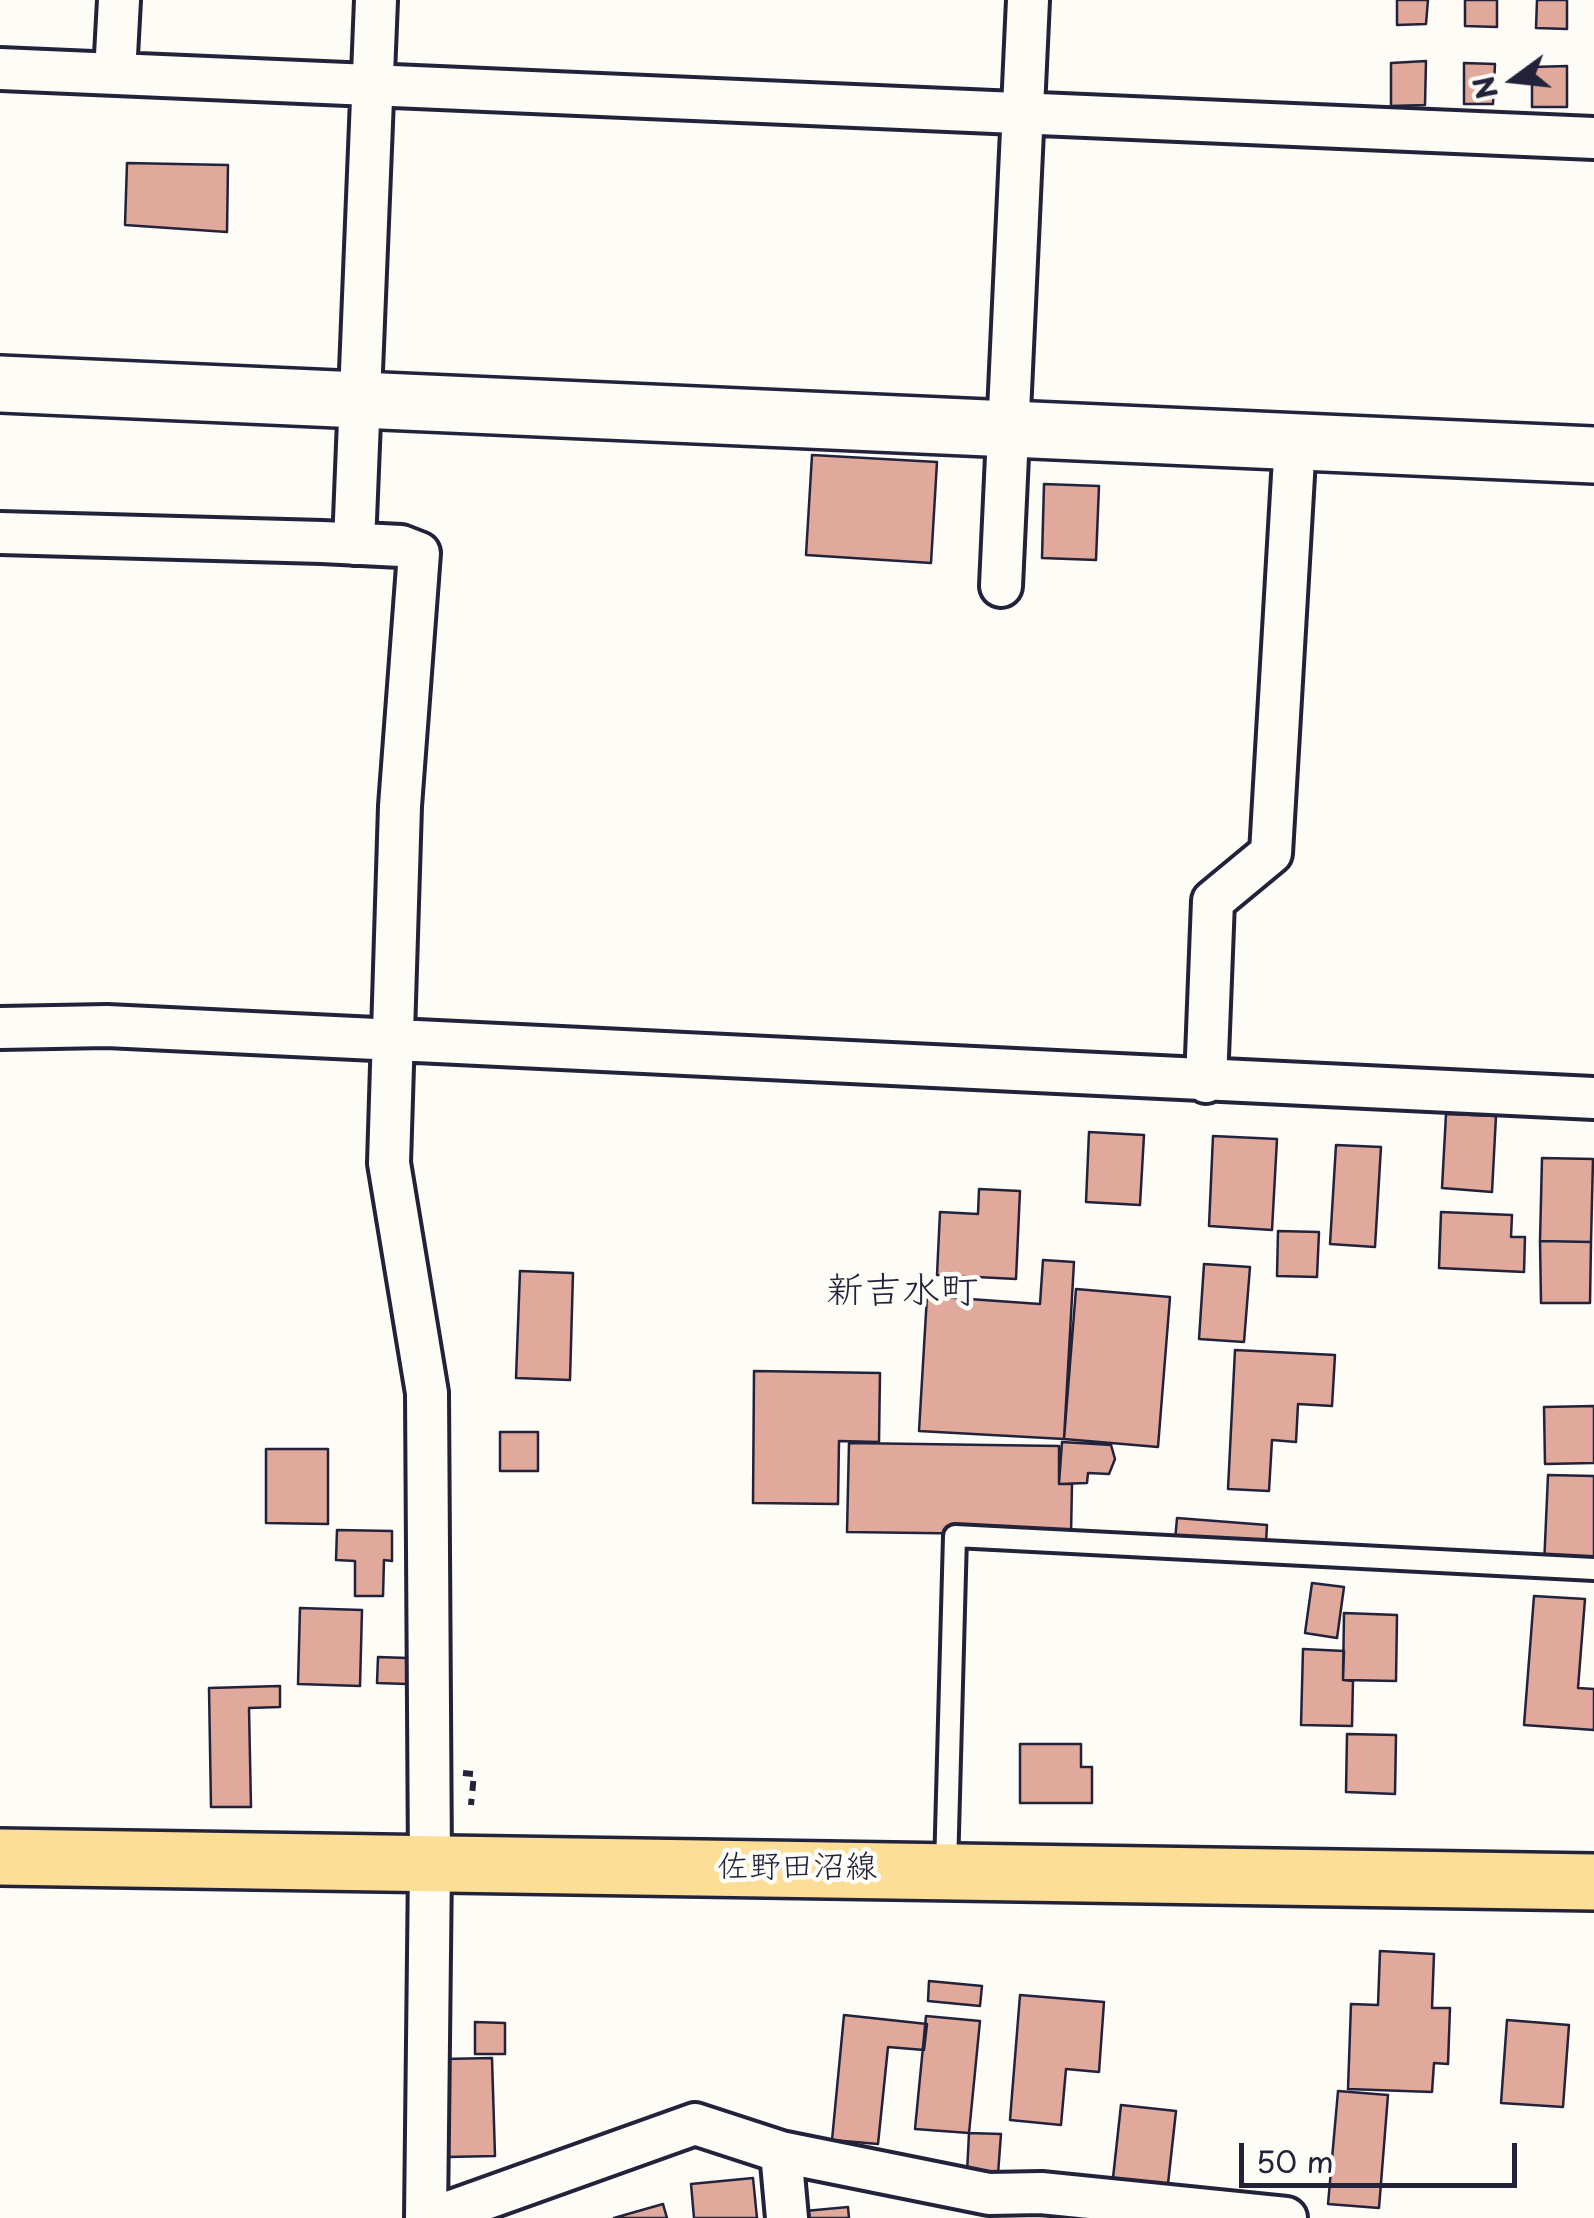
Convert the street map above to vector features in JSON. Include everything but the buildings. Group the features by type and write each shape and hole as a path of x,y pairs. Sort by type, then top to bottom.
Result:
{"main road":[{"name":"佐野田沼線","path":"0,1857 1594,1882"}],"street":[{"path":"116,74 120,0"},
{"path":"354,544 376,0"},
{"path":"1000,586 1028,0"},
{"path":"0,69 1594,138"},
{"path":"0,384 1594,455"},
{"path":"1206,1082 1212,901 1270,852 1295,442"},
{"path":"0,533 401,546 420,553 400,806 389,1163 427,1393 428,2218 695,2124 781,2152 989,2206 1040,2193 1165,2211 1286,2218"},
{"path":"0,1028 108,1026 1594,1098"},
{"path":"781,2152 787,2218"}],"lane":[{"path":"946,1870 956,1536 1594,1569"}],"district":[{"name":"新吉水町","path":"902,1293"}]}
